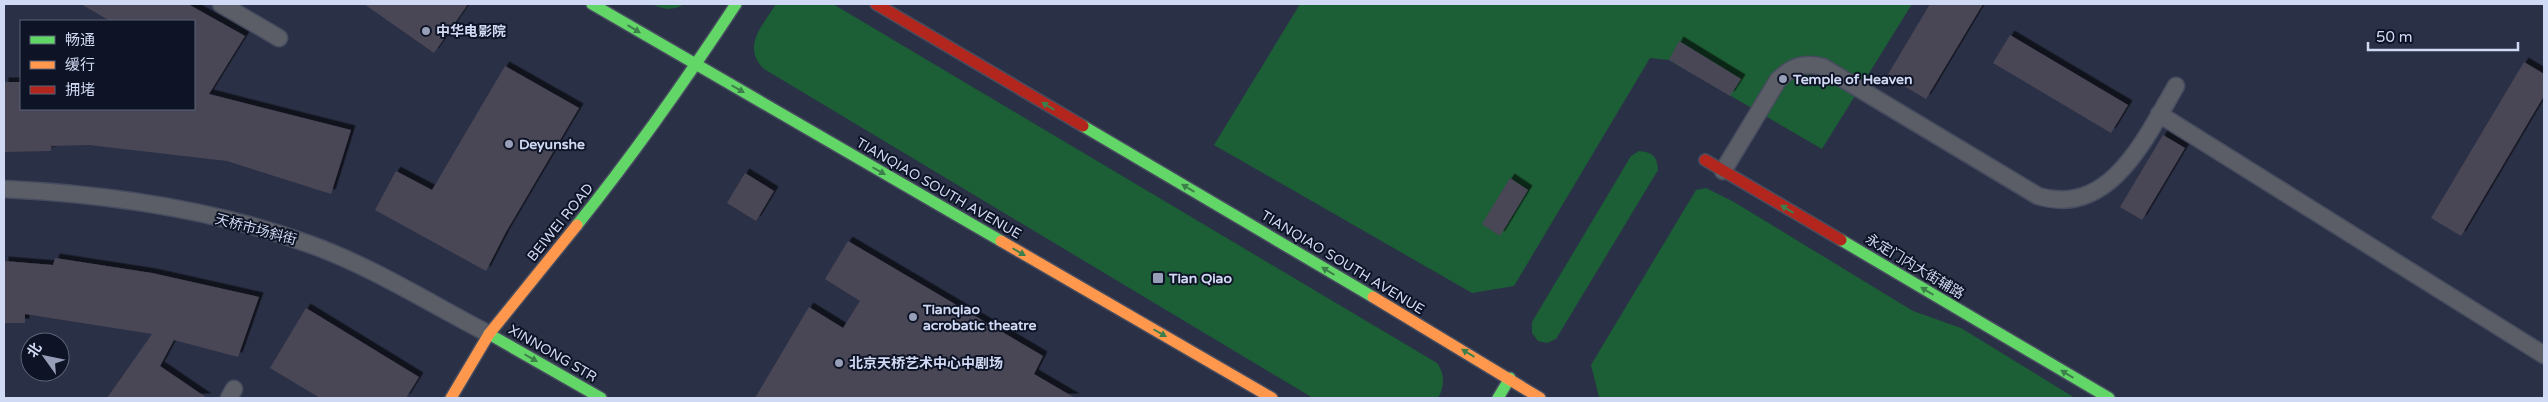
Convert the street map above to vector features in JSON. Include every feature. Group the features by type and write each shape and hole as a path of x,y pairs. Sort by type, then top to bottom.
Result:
{"main road":[{"name":"TIANQIAO SOUTH AVENUE","path":"592,4 1272,398"},
{"name":"BEIWEI ROAD","path":"451,398 489,334 616,176 696,65 736,4"},
{"name":"TIANQIAO SOUTH AVENUE","path":"876,4 1510,378 1537,397"},
{"name":"永定门内大街辅路","path":"1705,160 2109,398"},
{"name":"XINNONG STR","path":"489,334 601,398"},
{"path":"1498,398 1510,378"}],"street":[{"path":"221,4 279,38"},
{"path":"1724,171 1778,80 1788,70 1805,64 1823,67 2038,196 2049,199 2072,200 2101,189 2122,168 2176,86"},
{"path":"2159,114 2544,355"},
{"name":"天桥市场斜街","path":"4,189 64,192 136,203 208,216 272,232 310,244 351,262 489,334"}],"green space":[{"path":"652,4 684,4 668,9"},
{"path":"776,4 833,4 1437,363 1442,371 1443,380 1438,398 1313,398 764,69 757,61 754,53 754,44 760,28"},
{"path":"1300,4 1912,4 1822,149 1669,60 1650,58 1514,286 1472,293 1214,145"},
{"path":"1639,151 1647,152 1655,158 1658,170 1556,339 1547,343 1538,341 1532,333 1532,322 1631,156"},
{"path":"1706,188 1734,202 1913,311 1961,328 2075,398 1599,397 1591,365 1696,190"}],"building":[{"path":"81,4 188,4 245,36 209,94 351,130 331,194 227,161 89,145 51,146 51,151 4,152 4,82 20,82 20,110 195,110 195,20 108,20"},
{"name":"中华电影院","path":"364,4 468,4 434,53"},
{"path":"1930,4 1983,4 1926,99 1887,76"},
{"path":"2010,35 2128,105 2111,133 1993,63"},
{"path":"1679,41 1741,79 1730,96 1669,60"},
{"path":"2524,62 2544,74 2544,96 2461,236 2431,218"},
{"name":"Deyunshe","path":"505,66 579,108 506,232 486,271 375,210 396,171 432,190"},
{"path":"2163,135 2185,148 2142,220 2120,207"},
{"path":"745,173 774,191 756,221 727,203"},
{"path":"1510,178 1528,190 1500,236 1482,224"},
{"name":"Tianqiao acrobatic theatre","path":"848,241 1043,356 1034,374 1075,398 755,398 809,307 843,328 860,301 825,279"},
{"path":"55,258 152,273 259,297 238,357 174,340 160,366 207,398 107,398 152,334 25,314 25,323 4,323 4,261 53,265"},
{"path":"306,308 419,377 406,398 320,398 270,368"}],"traffic: fast":[{"path":"592,4 1001,241"},
{"path":"577,225 659,116 736,4"},
{"path":"1083,126 1373,297"},
{"path":"1841,240 2109,398"},
{"path":"489,334 601,398"},
{"path":"1498,398 1510,378"}],"traffic: slow":[{"path":"451,398 489,334 577,225"},
{"path":"1001,241 1272,398"},
{"path":"1373,297 1540,398"}],"traffic: jam":[{"path":"876,4 1083,126"},
{"path":"1705,160 1841,240"}],"place":[{"name":"中华电影院","path":"426,31"},
{"name":"Temple of Heaven","path":"1783,79"},
{"name":"Deyunshe","path":"509,144"},
{"name":"Tian Qiao","path":"1158,278"},
{"name":"Tianqiao acrobatic theatre","path":"913,317"},
{"name":"北京天桥艺术中心中剧场","path":"839,363"}]}
